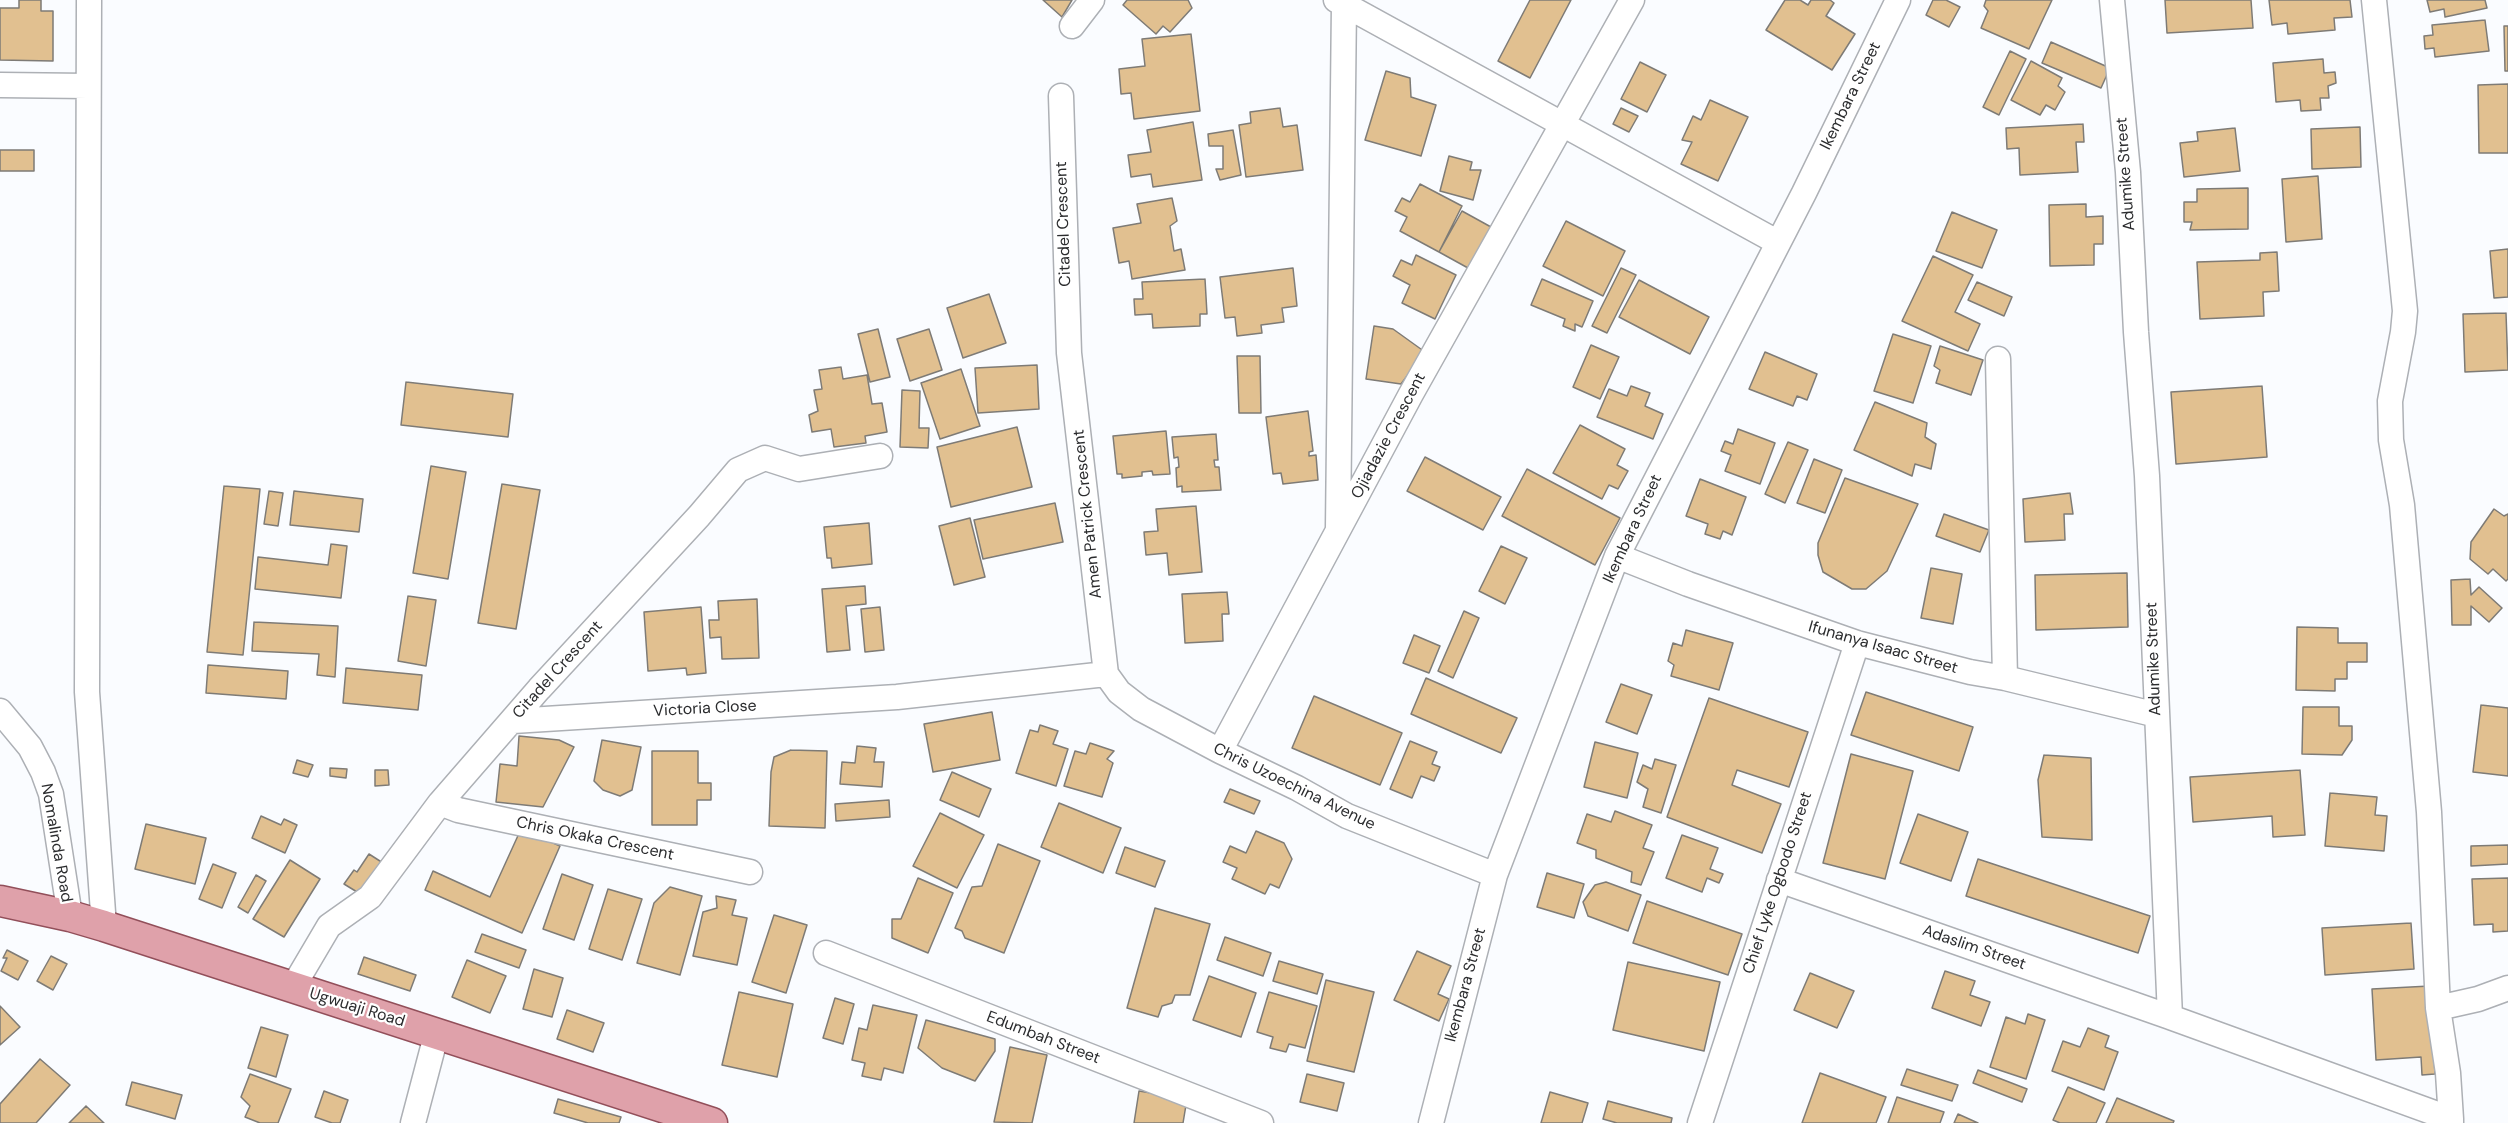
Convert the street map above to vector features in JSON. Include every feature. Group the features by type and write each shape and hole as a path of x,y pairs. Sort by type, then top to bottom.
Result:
{"main road":[{"name":"Ugwuaji Road","path":"0,901 104,926 437,1032 712,1123"}],"street":[{"path":"89,0 87,692 104,926"},
{"path":"1072,26 1092,0"},
{"name":"Ojiadazie Crescent","path":"1220,751 1411,394 1632,0"},
{"name":"Adumike Street","path":"2112,0 2128,172 2136,332 2147,476 2170,1017"},
{"path":"2170,1017 2451,1121 2448,1073 2438,1008 2428,812 2402,505 2391,440 2390,401 2405,311 2374,0"},
{"name":"Ikembara Street","path":"1431,1123 1495,875 1617,556 1804,193 1895,1"},
{"path":"1338,531 1340,2 1777,242"},
{"path":"0,85 88,86"},
{"name":"Citadel Crescent","path":"1061,96 1069,353"},
{"name":"Amen Patrick Crescent","path":"1069,353 1107,674"},
{"path":"1998,359 2005,678"},
{"name":"Citadel Crescent","path":"292,987 329,926 370,897 440,803 539,689 699,516 738,470 765,458 799,469 880,456"},
{"name":"Ifunanya Isaac Street","path":"1617,556 1688,584 1857,643 1970,672 2005,678 2157,715"},
{"name":"Chief Lyke Ogbodo Street","path":"1700,1123 1857,643"},
{"name":"Victoria Close","path":"513,721 897,697 1107,674"},
{"name":"Chris Uzoechina Avenue","path":"1107,674 1119,692 1141,709 1220,751 1297,788 1347,816 1495,875"},
{"name":"Nomalinda Road","path":"0,711 30,747 51,794 70,916"},
{"name":"Chris Okaka Crescent","path":"440,803 458,810 750,872"},
{"name":"Adaslim Street","path":"1779,880 2170,1017"},
{"name":"Edumbah Street","path":"825,953 1261,1123"},
{"path":"2438,1008 2478,999 2508,988"},
{"path":"413,1123 437,1032"}],"building":[{"path":"19,0 41,0 41,11 53,11 53,61 0,60 0,8 19,8"},
{"path":"1043,0 1072,0 1062,17"},
{"path":"1127,0 1188,0 1192,8 1170,32 1163,26 1156,34 1123,5"},
{"path":"1530,0 1571,0 1530,78 1498,61"},
{"path":"1785,0 1800,0 1808,5 1811,0 1830,0 1834,3 1826,16 1855,34 1832,70 1766,30"},
{"path":"1933,0 1946,0 1960,7 1949,27 1926,15"},
{"path":"1986,0 2052,0 2029,49 1981,28 1988,11 1984,6"},
{"path":"2165,0 2251,0 2253,28 2167,33"},
{"path":"2269,0 2350,0 2352,17 2334,18 2335,30 2288,34 2287,23 2272,25"},
{"path":"2427,0 2485,0 2487,8 2445,17 2444,9 2430,12"},
{"path":"2485,20 2489,51 2435,57 2434,48 2425,49 2424,36 2433,35 2432,25"},
{"path":"2504,26 2508,26 2508,71 2505,71"},
{"path":"1191,34 1200,111 1134,119 1131,93 1121,94 1119,69 1145,66 1142,39"},
{"path":"2051,42 2110,68 2101,88 2042,63"},
{"path":"2010,51 2026,59 1999,115 1983,107"},
{"path":"2323,59 2324,73 2335,72 2336,83 2328,86 2329,98 2320,98 2321,110 2301,111 2300,100 2276,102 2273,63"},
{"path":"2031,61 2062,78 2058,86 2065,92 2055,110 2046,105 2040,115 2011,100"},
{"path":"1640,62 1666,75 1647,112 1621,99"},
{"path":"1386,71 1410,78 1411,97 1436,105 1421,156 1365,140"},
{"path":"2508,84 2508,153 2479,153 2478,85"},
{"path":"1710,100 1748,117 1718,181 1681,164 1692,142 1682,140 1693,116 1701,120"},
{"path":"1280,108 1283,127 1297,125 1303,170 1246,177 1239,125 1251,123 1250,112"},
{"path":"1621,108 1638,116 1629,132 1613,124"},
{"path":"1193,122 1202,180 1153,187 1151,174 1131,177 1128,155 1151,152 1147,130"},
{"path":"2083,124 2084,142 2076,142 2078,172 2020,175 2019,148 2007,149 2006,128"},
{"path":"2360,127 2361,167 2312,169 2311,129"},
{"path":"2235,128 2240,171 2184,177 2180,143 2198,141 2197,132"},
{"path":"1233,130 1241,175 1220,180 1216,169 1223,169 1223,146 1209,146 1208,134"},
{"path":"0,150 34,150 34,171 0,171"},
{"path":"1449,156 1472,162 1470,170 1481,170 1473,200 1440,191"},
{"path":"2318,176 2322,239 2286,242 2282,179"},
{"path":"1420,184 1462,206 1439,252 1400,231 1407,217 1395,211 1402,198 1410,202"},
{"path":"2248,188 2248,229 2190,230 2192,222 2184,222 2184,202 2197,202 2197,189"},
{"path":"1172,198 1177,221 1170,226 1174,251 1181,249 1185,270 1132,279 1129,261 1119,263 1113,228 1141,223 1137,204"},
{"path":"2086,204 2086,217 2103,216 2103,244 2094,244 2094,265 2050,266 2049,205"},
{"path":"1462,211 1491,227 1468,268 1439,252"},
{"path":"1952,212 1997,230 1982,268 1936,251"},
{"path":"1566,221 1625,251 1603,296 1543,266"},
{"path":"2508,249 2508,297 2494,298 2490,251"},
{"path":"2277,252 2279,291 2263,292 2264,316 2200,319 2197,262 2260,260 2260,253"},
{"path":"1416,255 1456,275 1435,319 1402,303 1410,285 1393,276 1401,260 1412,265"},
{"path":"1933,256 1973,275 1955,312 1980,324 1968,351 1902,321"},
{"path":"1293,268 1297,306 1282,308 1284,322 1261,325 1262,333 1237,336 1235,317 1225,318 1220,277"},
{"path":"1621,268 1636,275 1607,333 1592,326"},
{"path":"1205,279 1207,314 1200,314 1200,326 1153,328 1152,314 1135,315 1134,299 1143,299 1142,282"},
{"path":"1542,279 1593,301 1582,327 1575,324 1575,331 1563,326 1565,319 1531,305"},
{"path":"1639,280 1709,317 1690,354 1619,317"},
{"path":"1977,282 2012,297 2004,316 1968,300"},
{"path":"989,294 1006,343 963,358 947,308"},
{"path":"2506,313 2508,370 2465,372 2463,314"},
{"path":"1374,326 1393,329 1425,352 1401,384 1366,379"},
{"path":"878,329 890,377 870,382 858,334"},
{"path":"929,329 942,370 910,381 897,339"},
{"path":"1893,334 1931,346 1913,403 1874,391"},
{"path":"1591,345 1619,357 1600,399 1573,387"},
{"path":"1940,346 1983,360 1971,395 1936,383 1940,370 1934,366"},
{"path":"1765,352 1817,374 1807,400 1797,396 1793,406 1749,389"},
{"path":"1237,356 1260,356 1261,413 1239,413"},
{"path":"1037,365 1039,409 978,413 975,368"},
{"path":"841,367 843,379 867,375 872,404 882,403 887,432 865,436 866,443 834,447 831,429 812,432 809,415 818,411 814,390 822,389 819,370"},
{"path":"961,369 980,426 940,439 921,383"},
{"path":"406,382 513,394 508,437 401,425"},
{"path":"1631,386 1650,393 1645,406 1663,414 1653,439 1597,417 1609,389 1627,396"},
{"path":"2262,386 2267,457 2176,464 2171,392"},
{"path":"902,390 920,391 919,428 929,428 928,448 900,447"},
{"path":"1875,402 1927,423 1925,437 1936,444 1931,469 1915,464 1912,476 1854,450"},
{"path":"1308,411 1313,451 1309,452 1309,456 1316,455 1318,480 1283,484 1281,473 1273,474 1266,417"},
{"path":"1580,425 1625,449 1617,465 1628,471 1618,489 1609,485 1602,499 1553,473"},
{"path":"1017,427 1032,487 951,507 937,447"},
{"path":"1738,429 1775,443 1760,484 1725,471 1731,455 1721,451 1725,441 1733,444"},
{"path":"1166,431 1170,474 1153,475 1152,471 1142,472 1142,476 1122,478 1122,474 1117,474 1113,436"},
{"path":"1216,434 1218,460 1214,460 1215,467 1219,467 1221,490 1182,492 1182,486 1177,487 1178,457 1174,458 1172,437"},
{"path":"1788,442 1808,450 1785,503 1765,494"},
{"path":"1425,457 1501,497 1483,530 1407,491"},
{"path":"1814,459 1842,470 1825,513 1797,503"},
{"path":"431,466 466,472 448,579 413,573"},
{"path":"1527,469 1620,518 1595,565 1502,516"},
{"path":"1845,478 1918,504 1887,571 1866,589 1852,589 1823,572 1818,555 1818,543"},
{"path":"1700,479 1746,497 1732,535 1723,531 1720,539 1705,534 1708,524 1686,516"},
{"path":"502,484 540,490 516,629 478,623"},
{"path":"224,486 260,489 243,655 207,652"},
{"path":"269,491 283,493 278,526 264,524"},
{"path":"294,491 363,499 359,532 290,525"},
{"path":"2070,493 2073,514 2064,514 2065,540 2025,542 2023,499"},
{"path":"1055,503 1063,542 983,559 974,520"},
{"path":"1196,506 1202,572 1169,575 1167,553 1146,555 1144,532 1158,531 1156,509"},
{"path":"2494,509 2504,516 2508,514 2508,579 2506,581 2493,569 2488,574 2470,559 2471,542"},
{"path":"1944,514 1989,530 1980,552 1936,536"},
{"path":"970,518 985,577 954,585 939,526"},
{"path":"869,523 872,564 832,568 831,558 827,558 824,527"},
{"path":"331,544 347,546 341,598 255,589 258,557 328,565"},
{"path":"1501,546 1527,558 1505,604 1479,591"},
{"path":"1931,568 1962,574 1953,624 1921,618"},
{"path":"2127,573 2128,627 2036,630 2035,575"},
{"path":"2470,579 2471,595 2479,587 2502,608 2489,622 2471,606 2471,625 2452,625 2451,580"},
{"path":"865,586 866,604 846,606 850,650 827,652 822,589"},
{"path":"1227,592 1229,614 1222,614 1223,641 1185,643 1182,594"},
{"path":"408,596 436,600 426,666 398,661"},
{"path":"757,599 759,658 722,659 721,637 710,638 709,620 719,620 718,601"},
{"path":"701,607 706,673 687,675 686,668 648,671 644,612"},
{"path":"880,607 884,650 865,652 861,609"},
{"path":"1464,611 1479,618 1453,678 1438,671"},
{"path":"254,622 338,626 335,677 317,675 319,654 252,651"},
{"path":"2297,627 2338,628 2338,643 2367,643 2367,662 2347,662 2347,679 2335,679 2335,691 2296,690"},
{"path":"1686,630 1733,643 1719,690 1671,676 1674,665 1668,661 1673,643 1682,646"},
{"path":"1414,635 1440,646 1429,673 1403,663"},
{"path":"208,665 288,671 286,699 206,693"},
{"path":"346,668 422,675 418,710 343,703"},
{"path":"1426,678 1517,718 1501,753 1411,714"},
{"path":"1621,684 1652,695 1637,734 1606,722"},
{"path":"1866,692 1973,727 1959,771 1851,735"},
{"path":"1314,696 1402,733 1380,785 1292,748"},
{"path":"1709,698 1808,732 1789,787 1737,770 1732,785 1781,804 1762,853 1667,817"},
{"path":"2481,705 2508,708 2508,776 2473,772"},
{"path":"2303,707 2339,707 2339,726 2352,726 2352,740 2342,755 2302,754"},
{"path":"992,712 1000,760 933,772 924,724"},
{"path":"1040,725 1058,731 1053,744 1068,749 1056,786 1016,773 1030,730 1038,732"},
{"path":"519,736 559,740 574,747 543,807 496,802 500,764 517,766"},
{"path":"602,740 641,747 632,790 620,796 603,790 594,781"},
{"path":"1410,741 1437,752 1432,764 1440,767 1434,781 1421,776 1412,798 1390,789"},
{"path":"1595,742 1638,753 1627,798 1584,787"},
{"path":"1090,743 1114,751 1107,759 1113,763 1102,797 1064,786 1075,751 1086,754"},
{"path":"857,746 876,748 874,762 884,762 882,787 840,784 842,762 855,763"},
{"path":"791,750 827,751 825,828 769,826 771,772 774,757"},
{"path":"652,751 698,751 698,783 711,783 711,800 697,800 697,825 652,825"},
{"path":"1851,754 1913,771 1885,879 1823,863"},
{"path":"2044,755 2091,758 2092,840 2042,837 2038,780"},
{"path":"1655,759 1676,765 1661,813 1643,807 1648,789 1637,782 1643,765 1652,769"},
{"path":"297,760 313,765 308,777 293,773"},
{"path":"330,768 347,769 346,778 330,776"},
{"path":"375,770 388,770 389,785 375,786"},
{"path":"2300,770 2305,835 2273,837 2272,816 2193,822 2190,777"},
{"path":"952,772 991,789 979,817 940,800"},
{"path":"1230,789 1260,801 1254,814 1224,802"},
{"path":"2330,793 2377,797 2375,815 2387,816 2384,851 2325,846"},
{"path":"889,800 890,817 836,821 835,804"},
{"path":"1059,803 1121,828 1103,873 1041,847"},
{"path":"1615,811 1652,825 1643,848 1654,852 1641,885 1631,882 1632,872 1596,858 1596,850 1577,843 1587,814 1611,822"},
{"path":"940,813 984,835 957,888 913,866"},
{"path":"1918,814 1968,832 1951,881 1900,863"},
{"path":"261,816 281,825 284,819 297,825 285,853 252,838"},
{"path":"146,824 206,838 195,884 135,869"},
{"path":"521,829 560,846 522,933 425,890 433,871 490,897"},
{"path":"1256,831 1284,843 1292,859 1279,888 1270,884 1265,894 1232,879 1237,868 1223,862 1230,846 1246,853"},
{"path":"1682,835 1718,848 1710,869 1723,874 1719,883 1707,878 1702,892 1666,878"},
{"path":"998,844 1040,861 1004,953 965,938 962,931 955,928 972,887 982,886"},
{"path":"2508,845 2508,864 2471,866 2471,846"},
{"path":"1125,847 1165,861 1155,887 1116,873"},
{"path":"369,854 383,863 362,895 344,884 354,870 357,872"},
{"path":"1978,859 2150,916 2138,953 1966,896"},
{"path":"290,860 320,879 284,937 253,919"},
{"path":"213,864 236,873 222,908 199,899"},
{"path":"1547,873 1584,884 1574,918 1537,907"},
{"path":"562,874 593,885 574,940 543,929"},
{"path":"256,875 266,881 248,913 238,907"},
{"path":"918,878 953,893 928,953 892,938 892,919 901,919"},
{"path":"2508,878 2508,931 2493,932 2493,924 2474,925 2472,879"},
{"path":"1606,882 1641,895 1628,931 1588,916 1583,902 1595,885"},
{"path":"670,887 702,896 680,975 637,963 654,903"},
{"path":"608,889 642,899 622,960 589,949"},
{"path":"716,896 736,900 732,915 747,918 737,965 693,956 703,912 717,908"},
{"path":"1647,901 1742,934 1728,975 1633,943"},
{"path":"1155,908 1210,924 1190,995 1175,995 1172,1003 1162,1006 1158,1017 1127,1008"},
{"path":"774,915 807,925 786,993 752,982"},
{"path":"2411,923 2414,969 2325,975 2322,928"},
{"path":"482,934 526,950 519,968 475,952"},
{"path":"1225,937 1271,953 1263,976 1217,960"},
{"path":"7,950 28,961 18,980 1,971 7,958 3,958"},
{"path":"1417,951 1451,966 1438,994 1449,999 1439,1021 1394,1000"},
{"path":"51,956 67,964 53,990 37,981"},
{"path":"364,957 416,975 410,991 358,974"},
{"path":"467,960 506,976 490,1013 452,997"},
{"path":"1279,961 1323,974 1317,994 1273,981"},
{"path":"1628,962 1720,982 1704,1051 1613,1030"},
{"path":"534,969 563,978 552,1017 523,1009"},
{"path":"1945,971 1975,981 1970,995 1990,1002 1981,1026 1932,1008"},
{"path":"1810,973 1854,991 1837,1028 1794,1010"},
{"path":"1209,976 1256,993 1241,1037 1193,1020"},
{"path":"1326,980 1374,992 1354,1072 1307,1061"},
{"path":"2430,986 2435,1074 2422,1075 2421,1057 2376,1060 2372,989"},
{"path":"739,992 793,1004 777,1077 722,1065"},
{"path":"1269,992 1317,1006 1305,1048 1289,1044 1286,1052 1270,1048 1273,1037 1257,1032"},
{"path":"835,998 854,1004 843,1044 823,1038"},
{"path":"873,1005 917,1015 903,1073 884,1068 881,1080 862,1076 865,1063 852,1060 859,1028 867,1030"},
{"path":"0,1006 20,1027 0,1045"},
{"path":"567,1010 604,1023 593,1052 557,1039"},
{"path":"2028,1014 2045,1020 2026,1079 1990,1067 2006,1017 2025,1024"},
{"path":"926,1020 995,1039 995,1051 975,1081 942,1068 918,1048"},
{"path":"261,1027 288,1035 276,1077 248,1068"},
{"path":"2088,1028 2109,1036 2105,1047 2118,1052 2104,1090 2052,1071 2063,1041 2080,1047"},
{"path":"1010,1047 1047,1055 1032,1123 994,1122"},
{"path":"40,1059 70,1085 36,1123 0,1123 0,1104"},
{"path":"1907,1069 1958,1085 1952,1101 1901,1085"},
{"path":"1978,1070 2027,1089 2022,1102 1973,1083"},
{"path":"1820,1073 1886,1097 1876,1123 1802,1123"},
{"path":"250,1074 291,1089 278,1123 260,1123 245,1117 250,1106 241,1097"},
{"path":"1307,1074 1344,1083 1337,1111 1300,1102"},
{"path":"132,1082 182,1095 175,1119 126,1105"},
{"path":"2068,1087 2105,1103 2096,1123 2060,1123 2053,1120"},
{"path":"324,1091 348,1100 340,1123 332,1123 315,1117"},
{"path":"1139,1091 1187,1099 1183,1123 1134,1123"},
{"path":"1550,1092 1588,1103 1582,1123 1541,1123"},
{"path":"1897,1097 1944,1112 1940,1123 1888,1123"},
{"path":"2117,1098 2174,1121 2173,1123 2106,1123"},
{"path":"558,1099 621,1117 619,1123 588,1123 554,1113"},
{"path":"1608,1101 1672,1118 1671,1123 1617,1123 1603,1119"},
{"path":"86,1106 104,1123 69,1123"},
{"path":"1958,1114 1978,1123 1954,1123"}]}
